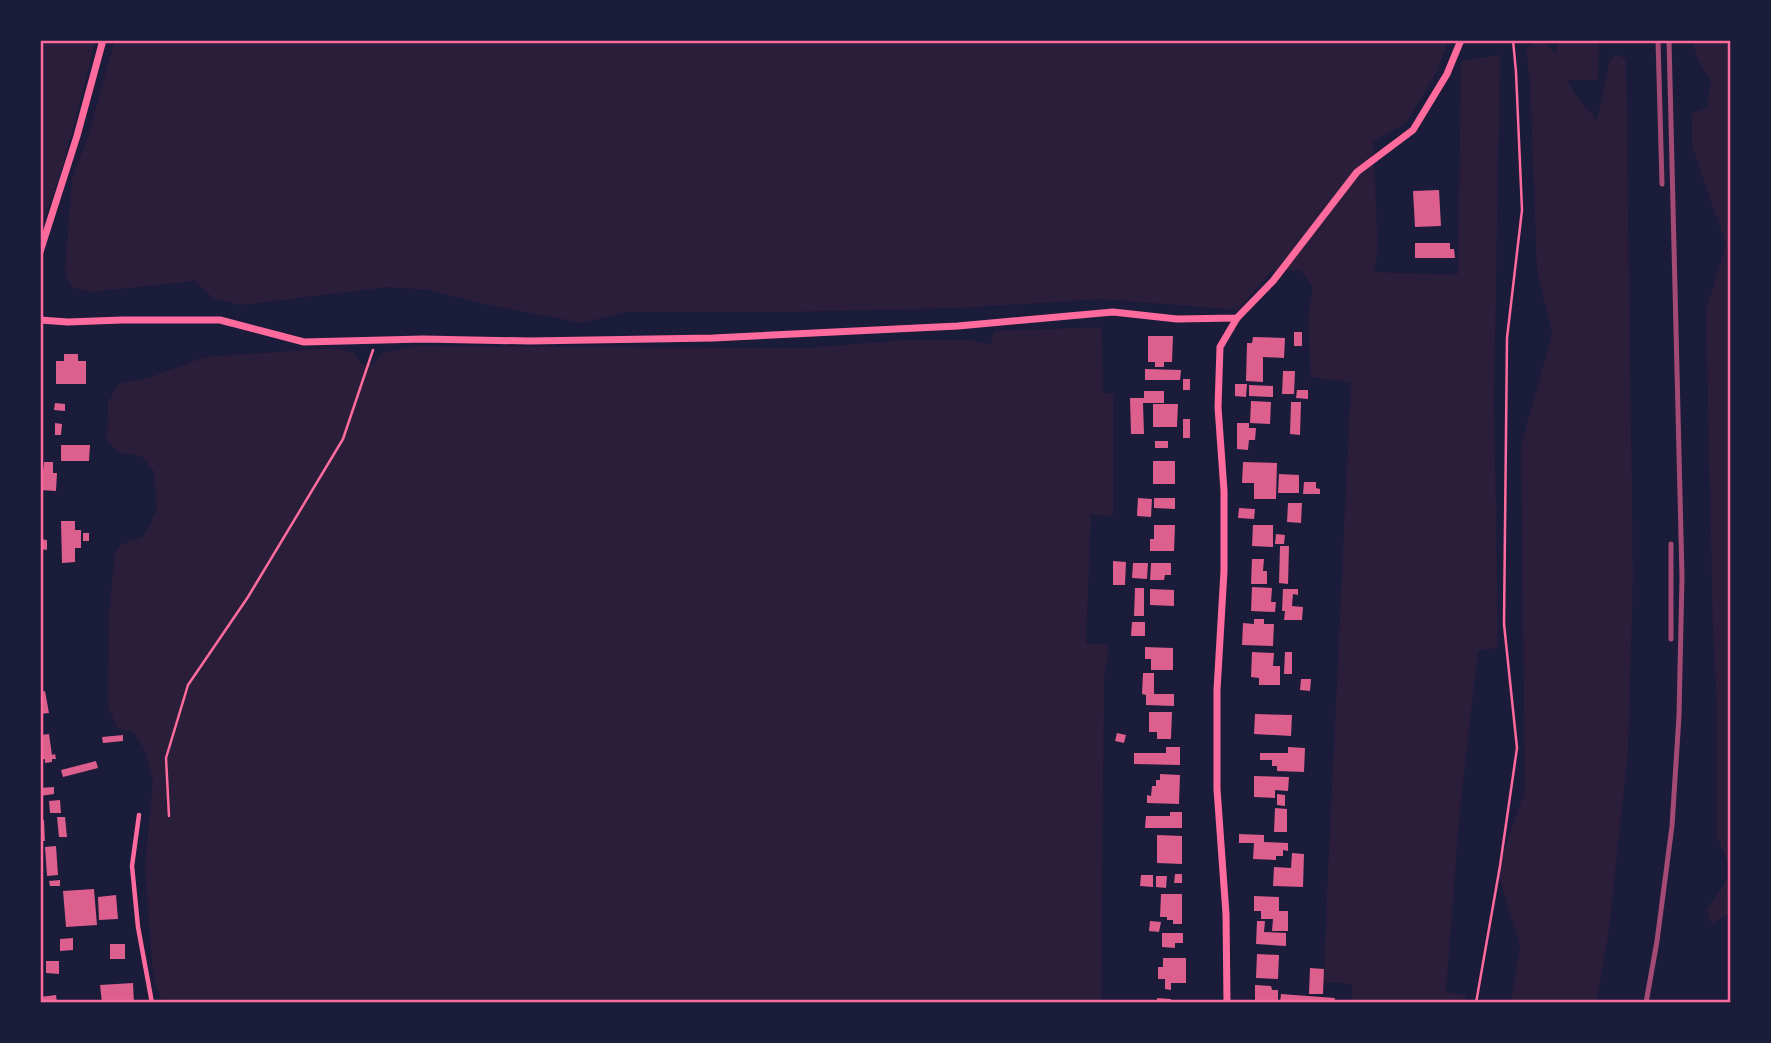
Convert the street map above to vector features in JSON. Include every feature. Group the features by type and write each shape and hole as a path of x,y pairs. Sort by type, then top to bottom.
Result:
{"street":[{"path":"40,252 78,136 103,40"},
{"path":"1227,1003 1226,914 1217,789 1217,690 1224,570 1224,491 1218,407 1220,347 1237,318 1273,281 1357,172 1413,130 1447,74 1461,40"},
{"path":"40,320 68,323 220,320 304,342 713,338 958,326 1113,312 1177,319 1237,318"}],"lane":[{"path":"139,815 132,866 138,927 152,1003"}],"path":[{"path":"1476,1003 1517,748 1504,624 1507,338 1522,210 1513,40"},
{"path":"169,816 166,758 188,685 248,597 343,439 376,341"}],"shaded area":[{"path":"40,40 96,40 62,169 40,231"},
{"path":"115,40 1449,40 1437,71 1406,123 1373,142 1378,248 1374,272 1458,275 1461,61 1500,55 1494,398 1498,648 1478,651 1460,808 1446,992 1465,995 1465,1003 1351,1003 1352,984 1324,982 1351,382 1310,377 1309,311 1313,288 1301,270 1272,271 1238,310 1102,299 960,308 626,312 582,323 428,290 388,287 241,305 213,298 195,281 90,292 71,287 65,271 72,179 88,136"},
{"path":"1541,40 1556,53 1558,40 1599,40 1598,80 1568,80 1574,93 1597,121 1610,60 1616,55 1626,59 1633,578 1628,751 1609,930 1596,1003 1511,1003 1520,946 1497,871 1525,791 1521,445 1552,334 1537,270 1530,83 1526,48"},
{"path":"1692,40 1731,40 1731,871 1717,836 1717,705 1706,311 1726,244 1692,145 1692,113 1707,107 1711,82 1697,57"},
{"path":"1102,327 1103,393 1113,393 1113,516 1091,514 1086,643 1109,645 1104,679 1101,1003 162,1003 153,974 145,867 153,781 146,752 133,732 117,728 108,705 109,613 115,553 122,544 143,537 157,510 154,471 141,456 118,452 107,441 108,402 119,384 148,378 205,357 336,348 354,353 361,364 372,365 384,352 418,346 806,348 906,340 972,340 991,345 994,331"},
{"path":"1731,874 1731,913 1712,924 1707,910"}],"building":[{"path":"1439,190 1441,226 1415,227 1413,191"},
{"path":"1415,243 1450,243 1455,258 1415,258"},
{"path":"1294,332 1302,332 1302,346 1294,346"},
{"path":"1148,336 1173,336 1172,362 1164,362 1164,367 1155,367 1155,362 1148,362"},
{"path":"1253,337 1285,338 1284,358 1263,357 1263,382 1246,381 1247,343 1252,343"},
{"path":"64,354 78,354 78,361 86,361 86,384 56,384 56,361 64,361"},
{"path":"1145,369 1181,370 1180,380 1145,380"},
{"path":"1283,371 1295,371 1294,394 1282,394"},
{"path":"1183,379 1190,379 1190,390 1183,390"},
{"path":"1235,384 1247,384 1246,397 1235,396"},
{"path":"1249,385 1273,386 1273,397 1249,396"},
{"path":"1297,390 1308,390 1308,399 1296,398"},
{"path":"1144,391 1164,391 1164,403 1143,403 1144,434 1131,434 1130,398 1144,398"},
{"path":"1251,401 1271,402 1270,424 1250,423"},
{"path":"1291,402 1301,402 1300,435 1290,434"},
{"path":"55,403 65,404 65,411 54,410"},
{"path":"1153,404 1178,404 1177,427 1153,427"},
{"path":"1183,419 1190,419 1190,438 1183,438"},
{"path":"55,423 62,424 61,435 55,435"},
{"path":"1237,423 1249,423 1249,428 1256,428 1255,440 1249,440 1248,450 1237,449"},
{"path":"1155,441 1168,441 1168,448 1155,448"},
{"path":"61,445 90,445 89,461 61,461"},
{"path":"1153,461 1175,461 1175,484 1153,484"},
{"path":"44,462 53,462 53,473 57,473 56,491 40,490 40,472 43,472"},
{"path":"1243,462 1277,463 1276,499 1254,499 1254,483 1242,483"},
{"path":"1279,474 1299,475 1299,493 1278,493"},
{"path":"1304,482 1316,482 1320,494 1303,494"},
{"path":"1138,498 1152,499 1151,517 1137,516"},
{"path":"1154,498 1175,498 1175,509 1154,508"},
{"path":"1288,503 1302,503 1301,523 1287,522"},
{"path":"1239,508 1255,509 1254,519 1238,518"},
{"path":"61,521 75,521 75,530 81,530 81,548 75,548 75,562 62,563"},
{"path":"1154,525 1175,525 1174,551 1150,551 1150,539 1154,539"},
{"path":"1253,525 1273,525 1273,547 1252,546"},
{"path":"83,533 89,533 89,541 83,541"},
{"path":"1276,534 1285,535 1284,544 1275,544"},
{"path":"40,539 47,540 47,550 40,549"},
{"path":"1280,546 1289,546 1288,584 1279,583"},
{"path":"1252,559 1264,559 1263,571 1267,571 1267,584 1251,584"},
{"path":"1113,561 1126,562 1125,585 1113,585"},
{"path":"1133,563 1148,563 1147,579 1132,578"},
{"path":"1151,563 1171,563 1171,575 1165,575 1164,580 1150,580"},
{"path":"1252,587 1272,588 1271,602 1276,602 1275,612 1251,611"},
{"path":"1135,588 1144,588 1144,616 1134,616"},
{"path":"1150,589 1174,590 1174,606 1150,605"},
{"path":"1283,589 1298,589 1298,595 1293,594 1292,606 1303,607 1302,620 1284,620"},
{"path":"1254,619 1264,619 1264,624 1274,624 1273,646 1242,645 1243,623 1254,624"},
{"path":"1132,622 1145,622 1145,636 1131,636"},
{"path":"1145,647 1173,648 1173,670 1151,670 1151,659 1145,659"},
{"path":"1252,652 1274,653 1273,666 1280,666 1280,685 1259,685 1259,678 1251,677"},
{"path":"1285,652 1292,652 1292,674 1284,674"},
{"path":"1143,673 1154,673 1154,694 1174,694 1174,706 1146,705 1146,695 1142,694"},
{"path":"1301,679 1311,679 1310,691 1300,690"},
{"path":"45,691 49,713 40,714 40,692"},
{"path":"1149,712 1172,712 1171,739 1157,739 1157,732 1149,732"},
{"path":"1255,714 1292,715 1291,736 1254,734"},
{"path":"1117,733 1126,735 1124,743 1115,741"},
{"path":"49,734 52,755 55,754 56,759 45,763 45,759 40,760 40,735"},
{"path":"123,735 123,741 103,743 102,737"},
{"path":"1166,747 1180,747 1180,765 1134,764 1134,753 1166,753"},
{"path":"1288,747 1305,748 1304,772 1277,771 1277,766 1272,766 1272,760 1260,760 1260,753 1288,753"},
{"path":"96,761 98,768 63,777 61,770"},
{"path":"1160,774 1180,775 1179,804 1147,803 1147,795 1151,796 1152,786 1156,786 1156,780 1160,780"},
{"path":"1254,776 1289,777 1288,791 1275,790 1275,798 1254,797"},
{"path":"54,787 54,794 40,796 40,788"},
{"path":"1277,794 1285,795 1285,806 1277,805"},
{"path":"60,800 61,813 50,813 49,801"},
{"path":"1275,808 1287,809 1287,832 1274,832"},
{"path":"1170,812 1182,812 1182,828 1145,828 1146,816 1170,816"},
{"path":"57,817 65,817 67,837 59,837"},
{"path":"40,820 44,820 45,841 40,841"},
{"path":"1239,834 1264,835 1264,842 1288,843 1288,851 1283,850 1283,856 1276,856 1276,860 1253,859 1254,843 1239,843"},
{"path":"1157,835 1182,836 1182,864 1157,863"},
{"path":"56,846 58,875 47,876 45,847"},
{"path":"1292,853 1304,854 1303,887 1273,886 1274,867 1291,868"},
{"path":"1175,874 1182,874 1182,883 1174,883"},
{"path":"1141,875 1153,875 1153,887 1140,886"},
{"path":"1156,876 1167,876 1166,888 1156,887"},
{"path":"60,880 60,886 50,886 49,881"},
{"path":"94,889 97,925 66,927 63,891"},
{"path":"1161,894 1182,894 1182,924 1173,924 1173,920 1160,917"},
{"path":"116,895 118,919 99,920 98,897"},
{"path":"1254,896 1279,897 1279,911 1288,911 1288,931 1272,931 1273,919 1261,919 1261,911 1254,911"},
{"path":"1150,921 1161,922 1159,932 1149,931"},
{"path":"1257,921 1265,921 1264,932 1286,933 1286,946 1256,944"},
{"path":"1162,933 1183,933 1183,943 1175,943 1175,948 1162,947"},
{"path":"73,938 73,950 60,951 60,939"},
{"path":"110,944 125,944 125,959 110,959"},
{"path":"1257,954 1279,955 1278,979 1256,978"},
{"path":"1163,958 1186,958 1186,983 1171,983 1171,990 1165,989 1165,979 1158,979 1158,967 1163,967"},
{"path":"46,961 59,961 59,974 46,973"},
{"path":"1310,968 1324,969 1323,994 1309,994"},
{"path":"133,983 134,1003 102,1003 100,985"},
{"path":"1255,985 1271,986 1272,990 1278,990 1278,1003 1255,1003"},
{"path":"1281,994 1335,998 1334,1003 1280,1003"},
{"path":"56,995 57,1003 40,1003 40,997"},
{"path":"1157,998 1171,999 1171,1003 1157,1003"}],"railway":[{"path":"1658,40 1662,184"},
{"path":"1646,1003 1672,826 1679,716 1682,577 1669,40"},
{"path":"1671,544 1671,639"}]}
